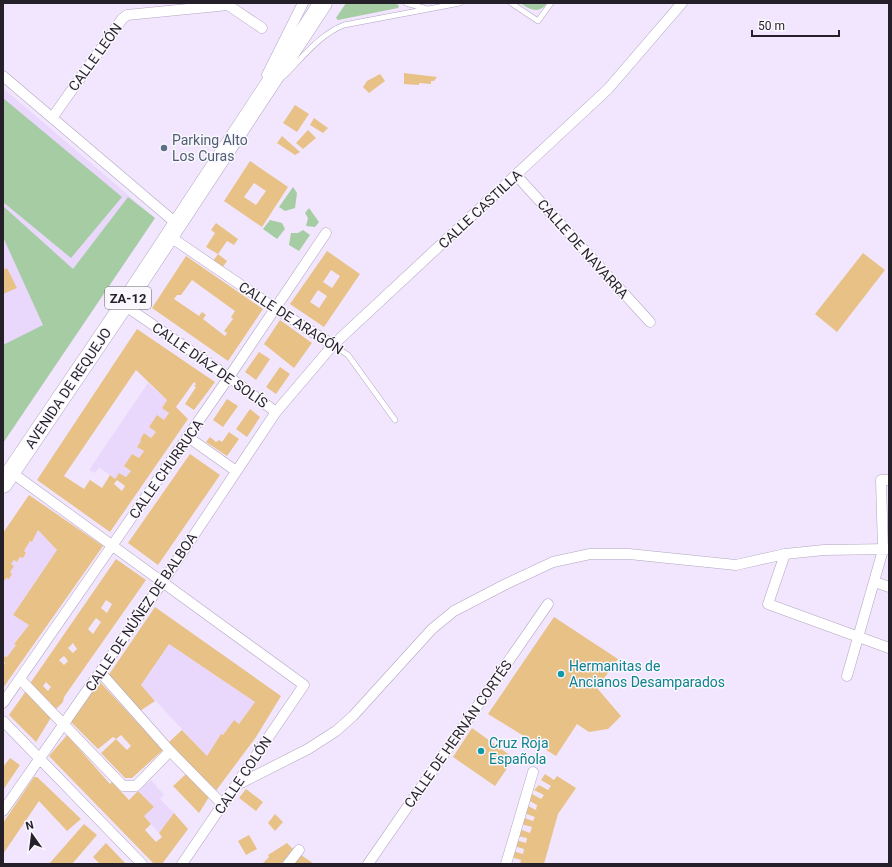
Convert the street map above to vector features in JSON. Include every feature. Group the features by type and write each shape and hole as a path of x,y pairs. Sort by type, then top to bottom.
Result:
{"highway":[{"name":"AVENIDA DE REQUEJO","path":"7,478 323,3"}],"street":[{"path":"251,110 303,3"},
{"name":"CALLE CASTILLA","path":"276,412 333,345 608,90 682,3"},
{"name":"CALLE LEÓN","path":"52,118 122,19 127,15 228,5 262,28"},
{"name":"CALLE DE ARAGÓN","path":"3,76 52,118 173,230 276,309 333,345"},
{"name":"CALLE DE NAVARRA","path":"516,175 650,322"},
{"name":"CALLE CHURRUCA","path":"3,703 276,309 326,233"},
{"name":"CALLE DÍAZ DE SOLÍS","path":"124,304 229,377 276,412"},
{"name":"CALLE DE NÚÑEZ DE BALBOA","path":"3,811 162,583 276,412"},
{"path":"188,437 236,471"},
{"path":"7,478 113,546 162,583"},
{"path":"847,676 886,549 885,480"},
{"path":"237,785 308,749 336,731 353,716 432,628 454,612 506,584 553,562 590,554 629,554 736,565 785,554 824,550 886,549"},
{"path":"785,554 768,604 889,648"},
{"path":"875,582 889,587"},
{"name":"CALLE COLÓN","path":"162,583 304,685 182,864"},
{"name":"CALLE DE HERNÁN CORTÉS","path":"368,864 548,604"},
{"path":"100,672 170,751 223,805"},
{"path":"20,679 124,786 136,786 170,751"},
{"path":"3,721 142,864"},
{"path":"506,864 533,772"},
{"path":"288,864 299,850"}],"lane":[{"path":"406,3 430,9"},
{"name":"AVENIDA DE REQUEJO","path":"251,110 322,38 334,29 344,24 460,3"},
{"path":"511,3 538,21 551,3"},
{"name":"CALLE DE ARAGÓN","path":"333,345 348,355 395,420"}],"shaded area":[{"path":"3,88 155,218 3,443"},
{"path":"148,383 167,400 162,408 169,413 164,420 157,416 149,427 156,432 151,438 144,434 140,440 141,441 137,447 144,451 139,458 132,454 124,466 131,471 126,477 119,473 115,479 99,467 95,473 89,470"},
{"path":"38,530 57,550 13,615 29,625 14,643 16,645 3,660 3,583 6,578 9,579 12,574 10,572 14,566 11,564 14,560 17,562 20,557 23,558 26,553 24,551 30,541 32,542"},
{"path":"169,644 255,702 239,724 234,720 223,735 221,734 207,756 141,685"},
{"path":"151,780 164,795 160,799 174,813 159,833 144,816 154,807 138,791"}],"green space":[{"path":"346,3 396,3 399,6 398,8 338,20 336,18"},
{"path":"520,3 547,3 541,9 534,10"},
{"path":"3,98 122,197 71,258 3,202"},
{"path":"293,187 297,193 295,208 285,211 279,207"},
{"path":"128,197 155,218 3,443 3,345 43,325 3,237 3,206 73,269"},
{"path":"309,208 319,222 315,227 306,226 308,218 305,213"},
{"path":"270,220 282,223 285,229 277,239 263,229"},
{"path":"303,230 310,235 299,251 289,245 291,233 298,233"}],"building":[{"path":"404,73 437,77 434,81 431,81 431,84 404,84"},
{"path":"380,74 385,81 369,93 363,87 367,81"},
{"path":"295,105 309,114 297,132 283,123"},
{"path":"314,118 328,128 323,133 310,125"},
{"path":"308,130 316,138 303,149 296,143"},
{"path":"282,136 300,152 295,155 277,143"},
{"path":"250,161 288,187 262,227 224,201","holes":["254,183 266,191 256,205 244,197"]},
{"path":"216,223 238,239 234,245 227,241 218,254 206,247 215,233 211,230"},
{"path":"327,251 360,274 324,327 290,304","holes":["331,270 340,276 332,288 323,282","318,290 327,296 319,308 310,302"]},
{"path":"863,253 885,270 837,332 815,314"},
{"path":"218,254 227,261 222,268 213,261"},
{"path":"186,256 263,309 228,361 152,308","holes":["192,280 235,311 231,317 233,319 224,331 227,333 225,336 203,319 206,315 202,312 199,316 174,299 177,295 181,295"]},
{"path":"7,268 17,288 3,294 3,270"},
{"path":"280,320 312,343 294,368 264,344"},
{"path":"137,329 215,382 194,410 185,404 196,387 194,386 196,384 194,382 176,407 188,419 110,532 37,480","holes":["136,370 167,400 162,408 169,413 164,420 157,415 149,427 156,432 151,438 144,433 137,447 144,451 139,458 132,454 124,466 131,471 126,477 119,473 115,479 110,475 102,488 90,480 84,489 64,476","117,480 125,486 122,491 114,484"]},
{"path":"259,352 270,359 256,380 245,372"},
{"path":"280,367 290,374 276,394 266,387"},
{"path":"227,399 238,406 223,427 213,420"},
{"path":"250,409 260,417 247,437 236,429"},
{"path":"229,432 239,439 227,456 206,442 210,437 216,442 219,440 222,442"},
{"path":"190,454 220,475 158,565 128,543"},
{"path":"29,495 103,546 3,688 3,666 5,663 3,660 16,645 14,644 29,625 13,615 57,550 38,530 32,542 30,541 24,551 26,553 23,558 20,557 17,562 14,560 11,564 14,566 10,572 12,574 9,579 6,578 3,583 3,533"},
{"path":"116,559 146,580 64,697 63,702 54,711 29,685","holes":["106,600 112,604 107,613 101,608","96,618 101,622 93,634 88,629","73,643 77,649 73,653 68,648","64,656 68,661 64,665 59,660","46,682 51,687 48,691 43,686"]},
{"path":"155,607 281,696 256,737 215,792 169,742 182,730 207,756 221,734 223,735 234,720 239,724 255,702 169,644 141,685 155,701 140,711 108,676"},
{"name":"Hermanitas de Ancianos Desamparados","path":"554,617 618,659 597,688 621,716 608,729 589,732 577,724 556,756 488,714"},
{"path":"99,681 163,750 132,778 125,778 101,753 116,739 113,737 98,749 71,722","holes":["121,735 131,746 127,750 116,739"]},
{"path":"26,691 52,716 36,742 9,715"},
{"name":"Cruz Roja Española","path":"472,728 514,758 495,786 453,757"},
{"path":"67,735 110,784 112,782 129,800 138,791 154,807 144,816 151,824 145,830 156,842 162,837 159,833 174,813 188,829 162,864 154,864 49,756"},
{"path":"10,758 20,765 3,790 3,767"},
{"path":"186,774 209,797 199,813 173,786"},
{"path":"545,774 554,780 557,776 576,788 558,814 544,864 520,864 521,860 511,857 513,851 523,854 524,849 514,846 516,840 526,843 527,838 517,836 519,829 530,833 532,827 521,824 522,817 533,821 535,817 524,813 526,805 536,810 537,805 528,800 532,794 541,799 544,795 534,790 539,785 548,790 551,786 541,780"},
{"path":"34,777 37,777 81,819 67,831 39,801 3,854 3,823"},
{"path":"246,789 263,802 256,811 239,798"},
{"path":"275,814 283,822 275,831 268,823"},
{"path":"84,824 97,835 72,864 49,864"},
{"path":"249,835 257,849 246,855 238,841"},
{"path":"106,843 126,864 100,864 93,857"},
{"path":"287,843 293,849 281,864 262,864 269,857 268,855"},
{"path":"301,855 314,864 294,864"}],"place":[{"name":"Parking Alto Los Curas","path":"164,148"},
{"name":"Hermanitas de Ancianos Desamparados","path":"561,674"},
{"name":"Cruz Roja Española","path":"481,751"}]}
